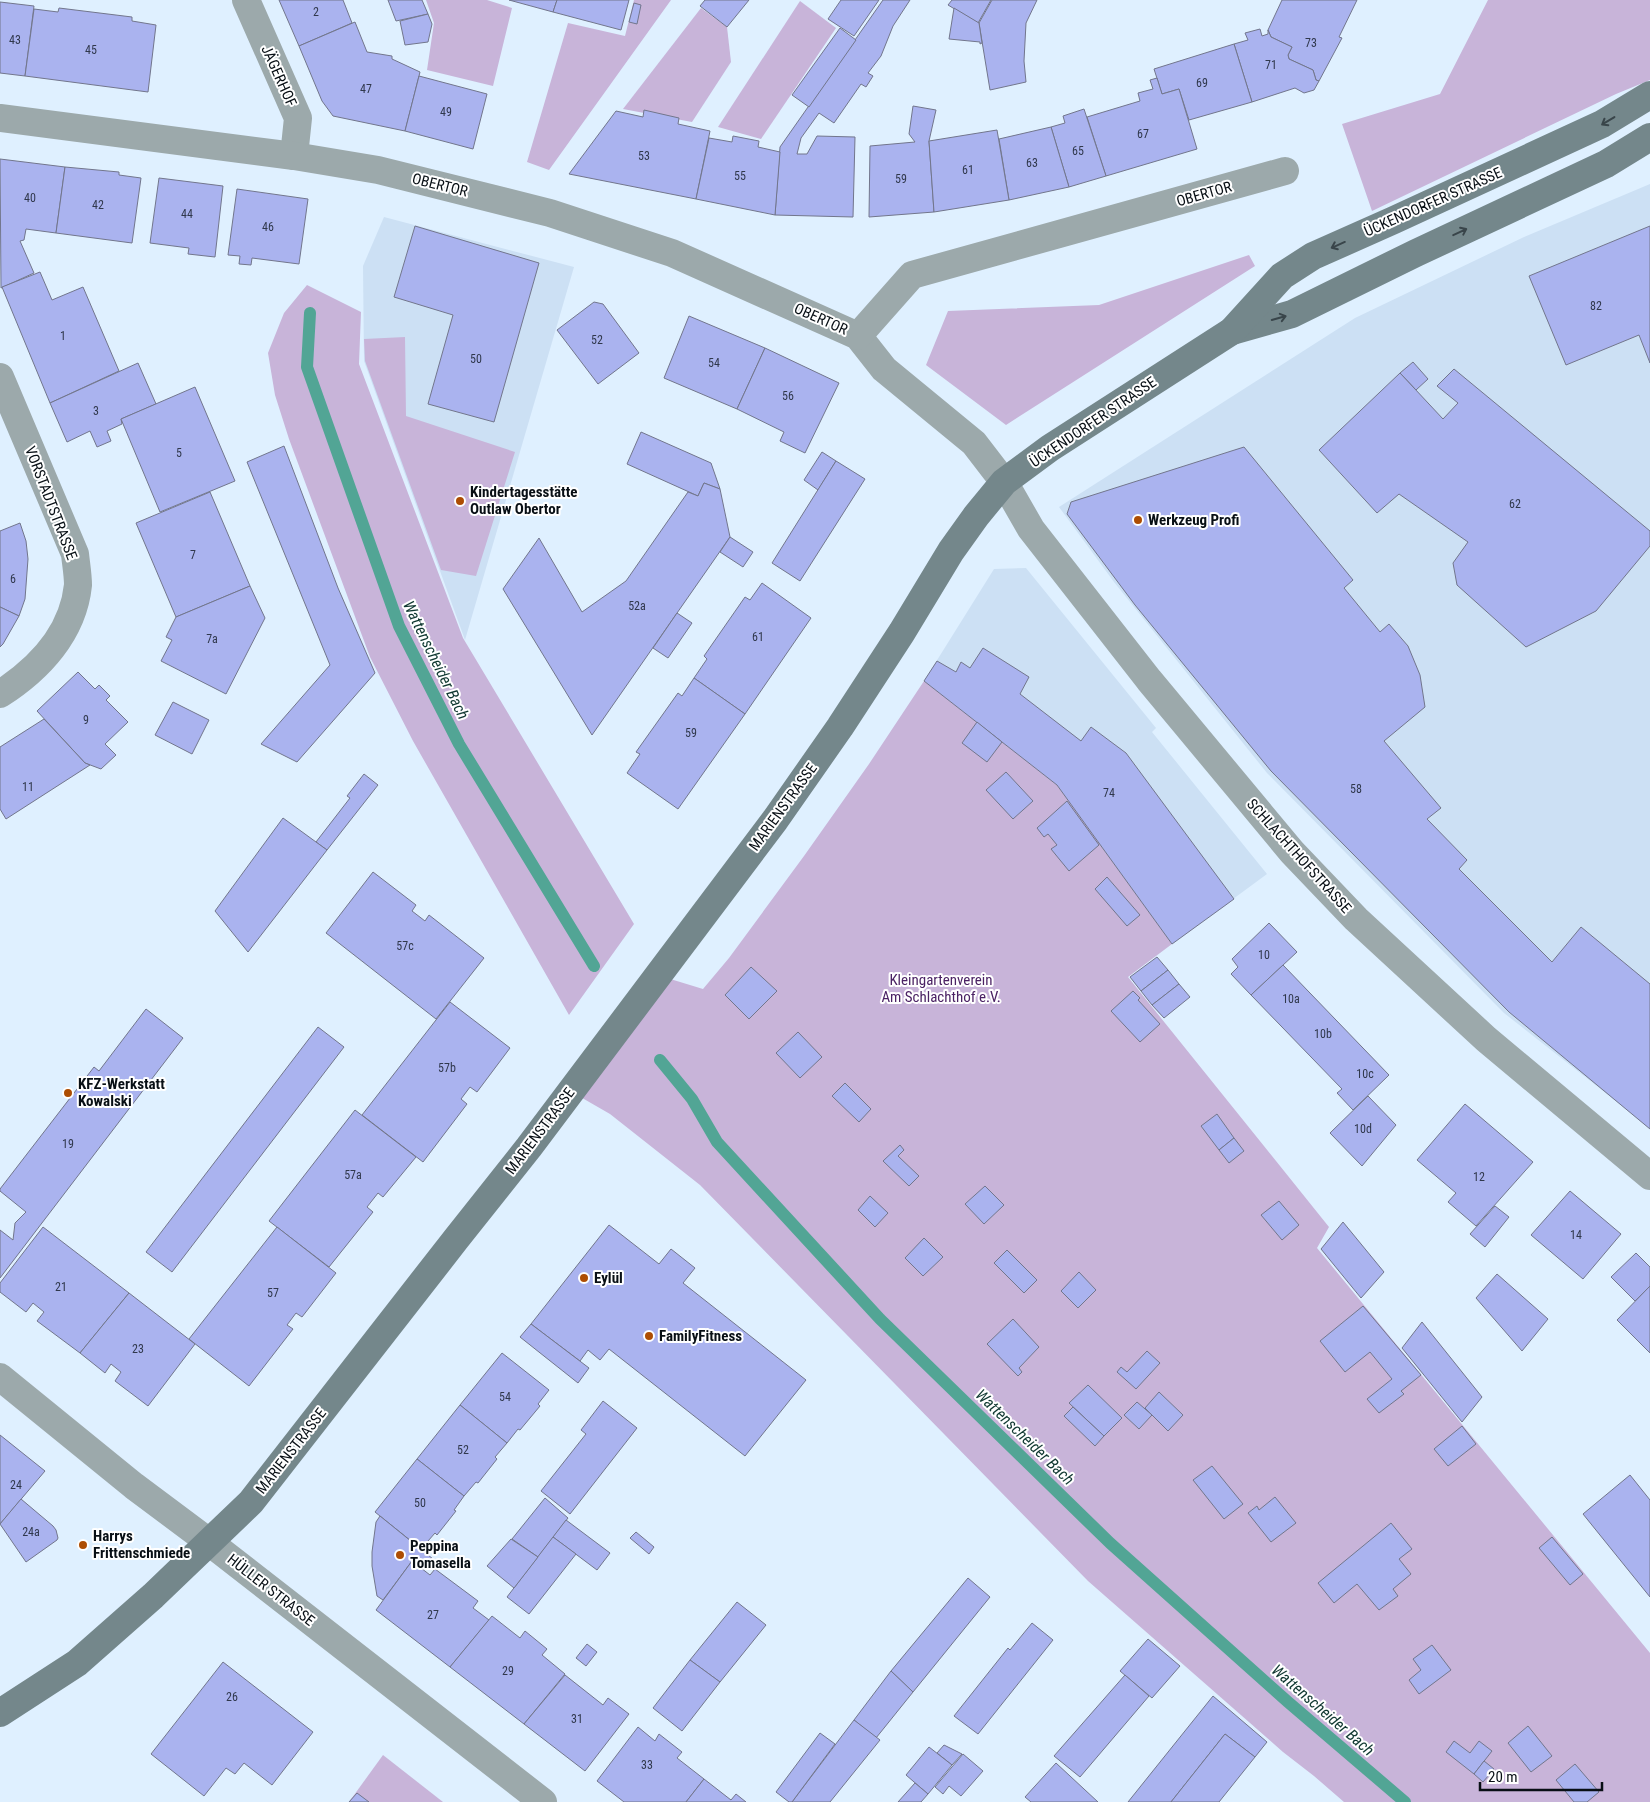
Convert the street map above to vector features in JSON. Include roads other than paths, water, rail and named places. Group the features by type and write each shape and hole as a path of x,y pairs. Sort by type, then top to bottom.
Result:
{"main road":[{"name":"ÜCKENDORFER STRASSE","path":"1004,482 1050,448 1232,331 1282,276 1313,256 1602,124 1650,95"},
{"name":"ÜCKENDORFER STRASSE","path":"1232,331 1292,314 1424,249 1606,164 1650,137"},
{"name":"MARIENSTRASSE","path":"0,1713 76,1663 153,1596 251,1502 456,1238 529,1148 775,820 840,727 951,552 976,516 1004,482"}],"street":[{"name":"JÄGERHOF","path":"246,0 298,118 294,156"},
{"name":"OBERTOR","path":"0,118 294,156 378,170 550,213 672,253 858,336 884,370 974,443 1004,482"},
{"name":"OBERTOR","path":"858,336 912,275 1285,171"},
{"name":"VORSTADTSTRASSE","path":"0,377 75,554 78,584 73,610 66,627 42,662 0,694"},
{"name":"SCHLACHTHOFSTRASSE","path":"1004,482 1031,529 1149,680 1292,852 1356,919 1486,1039 1650,1176"},
{"name":"HÜLLER STRASSE","path":"0,1377 134,1486 209,1542 543,1802"}],"waterway":[{"name":"Wattenscheider Bach","path":"310,313 307,367 399,626 459,744 594,966"},
{"name":"Wattenscheider Bach","path":"660,1060 692,1099 717,1142 880,1319 1110,1543 1288,1702 1405,1802"}],"place":[{"name":"Kindertagesstätte Outlaw Obertor","path":"460,501"},
{"name":"Werkzeug Profi","path":"1138,520"},
{"name":"KFZ-Werkstatt Kowalski","path":"68,1093"},
{"name":"Eylül","path":"584,1278"},
{"name":"FamilyFitness","path":"649,1336"},
{"name":"Harrys Frittenschmiede","path":"83,1545"},
{"name":"Peppina Tomasella","path":"400,1555"}],"park label":[{"name":"Kleingartenverein Am Schlachthof e.V.","path":"941,988"}]}
